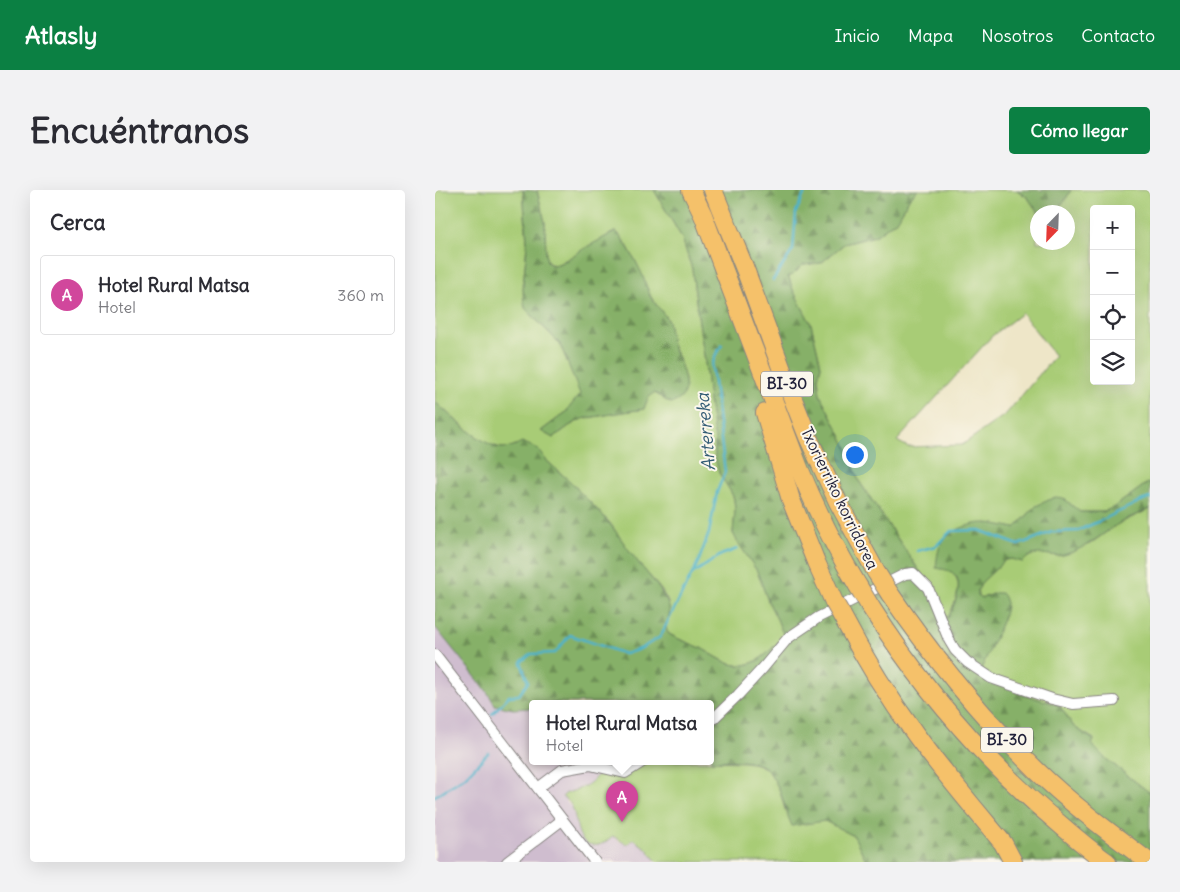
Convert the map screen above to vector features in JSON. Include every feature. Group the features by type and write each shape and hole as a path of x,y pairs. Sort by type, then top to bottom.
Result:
{"highway":[{"name":"Txorierriko korridorea","path":"691,190 703,215 815,507 857,586 919,678 984,754 1036,804 1107,862"},
{"name":"Txorierriko korridorea","path":"713,190 745,269 805,430 834,494 890,594 949,675 1007,741 1073,803 1149,862"},
{"path":"703,215 706,236 771,430 791,500 816,562 838,608 864,656 892,701 922,743 1003,842 1013,862"}],"street":[{"path":"714,718 756,675 787,638 819,617 905,574 913,573 928,588 949,640 955,650 967,662 991,678 1052,699 1073,704 1114,701"},
{"path":"435,655 595,862"},
{"path":"538,788 562,770 590,765 625,773 638,765"},
{"path":"507,862 562,820"}],"shaded area":[{"path":"435,627 486,690 495,705 513,709 529,708 529,765 614,765 623,771 596,778 584,788 574,791 565,799 572,808 582,839 593,845 601,844 613,836 620,842 630,843 633,839 646,848 657,862 435,862"}],"green space":[{"path":"435,190 523,190 527,243 523,286 525,308 560,344 581,394 565,413 541,431 553,438 582,419 644,409 648,398 653,393 670,403 681,398 684,392 685,380 672,344 667,320 651,297 627,245 616,231 560,263 553,265 549,263 546,257 545,222 537,190 654,190 682,238 692,269 715,440 715,457 719,473 734,499 733,533 757,571 784,636 760,659 745,665 728,663 701,648 669,634 666,630 670,615 668,602 662,591 634,558 610,523 574,485 546,460 537,449 522,443 503,448 485,442 467,430 435,402"},
{"path":"523,190 537,191 545,222 546,257 547,262 550,264 561,263 616,231 620,236 637,263 650,296 668,321 672,344 681,365 685,382 685,389 677,401 668,402 654,393 646,402 644,409 582,419 553,438 541,431 565,413 580,394 560,344 525,308 523,285 527,231"},
{"path":"654,190 918,190 910,197 898,219 875,236 844,244 821,263 803,265 793,275 788,276 793,290 811,324 821,366 818,378 820,395 846,445 859,481 933,592 940,612 948,618 957,596 957,579 951,572 936,568 941,544 953,532 979,523 1015,528 1036,506 1055,497 1063,498 1080,512 1103,512 1114,507 1150,483 1150,509 1123,521 1074,552 1055,556 1038,554 1028,557 1023,562 1011,559 1005,560 982,582 978,595 982,598 995,593 1001,593 1006,603 1000,626 981,669 1021,694 1059,705 1074,727 1094,740 1092,745 1105,758 1150,793 1150,862 867,862 854,836 825,821 792,826 779,789 772,776 762,765 747,762 714,761 714,700 529,700 529,708 513,709 495,705 486,690 435,627 435,402 467,430 485,442 503,448 522,442 538,449 546,460 574,485 613,528 660,590 669,607 670,612 666,627 669,634 701,648 728,663 737,665 753,663 760,659 784,636 757,571 733,533 734,499 719,473 715,457 715,440 692,269 682,238"},
{"path":"918,190 1017,190 1028,198 1033,205 1030,205 1030,250 1075,250 1075,205 1060,205 1071,190 1150,190 1150,483 1114,507 1103,512 1080,512 1063,498 1036,506 1015,528 986,523 951,572 958,582 958,587 956,600 948,618 940,612 933,591 859,481 846,445 820,395 818,378 821,366 811,324 793,290 788,275 793,275 803,265 821,263 844,244 875,236 898,219 910,197","holes":["1022,313 1055,356 1006,414 962,445 908,447 897,441 992,336"]},
{"path":"1017,190 1071,190 1060,205 1033,205 1028,198"},
{"path":"1150,509 1150,793 1105,758 1092,745 1094,739 1074,727 1059,705 1021,694 981,669 1004,617 995,593 982,598 978,595 978,590 982,582 1005,560 1011,559 1023,562 1027,557 1038,553 1058,556 1090,544 1116,525"},
{"path":"714,761 757,764 767,769 774,779 780,791 785,810 825,821 854,836 867,862 657,862 646,848 633,839 626,844 613,836 598,845 586,843 579,834 571,805 562,797 590,783 601,769 617,770 631,765 714,765"}],"waterway":[{"name":"Arterreka","path":"773,280 793,250 796,212 806,190"},
{"name":"Arterreka","path":"693,573 709,533 717,492 725,472 712,366 716,354 722,345"},
{"path":"917,551 936,546 951,531 979,530 1018,545 1052,532 1077,531 1150,498"},
{"path":"492,714 509,696 519,695 528,682 521,662 531,654 555,653 570,635 625,654 640,649 660,637 692,574 721,555 737,549"},
{"path":"435,796 465,777 488,753"}],"place":[{"name":"Hotel Rural Matsa","path":"622,822"}]}
